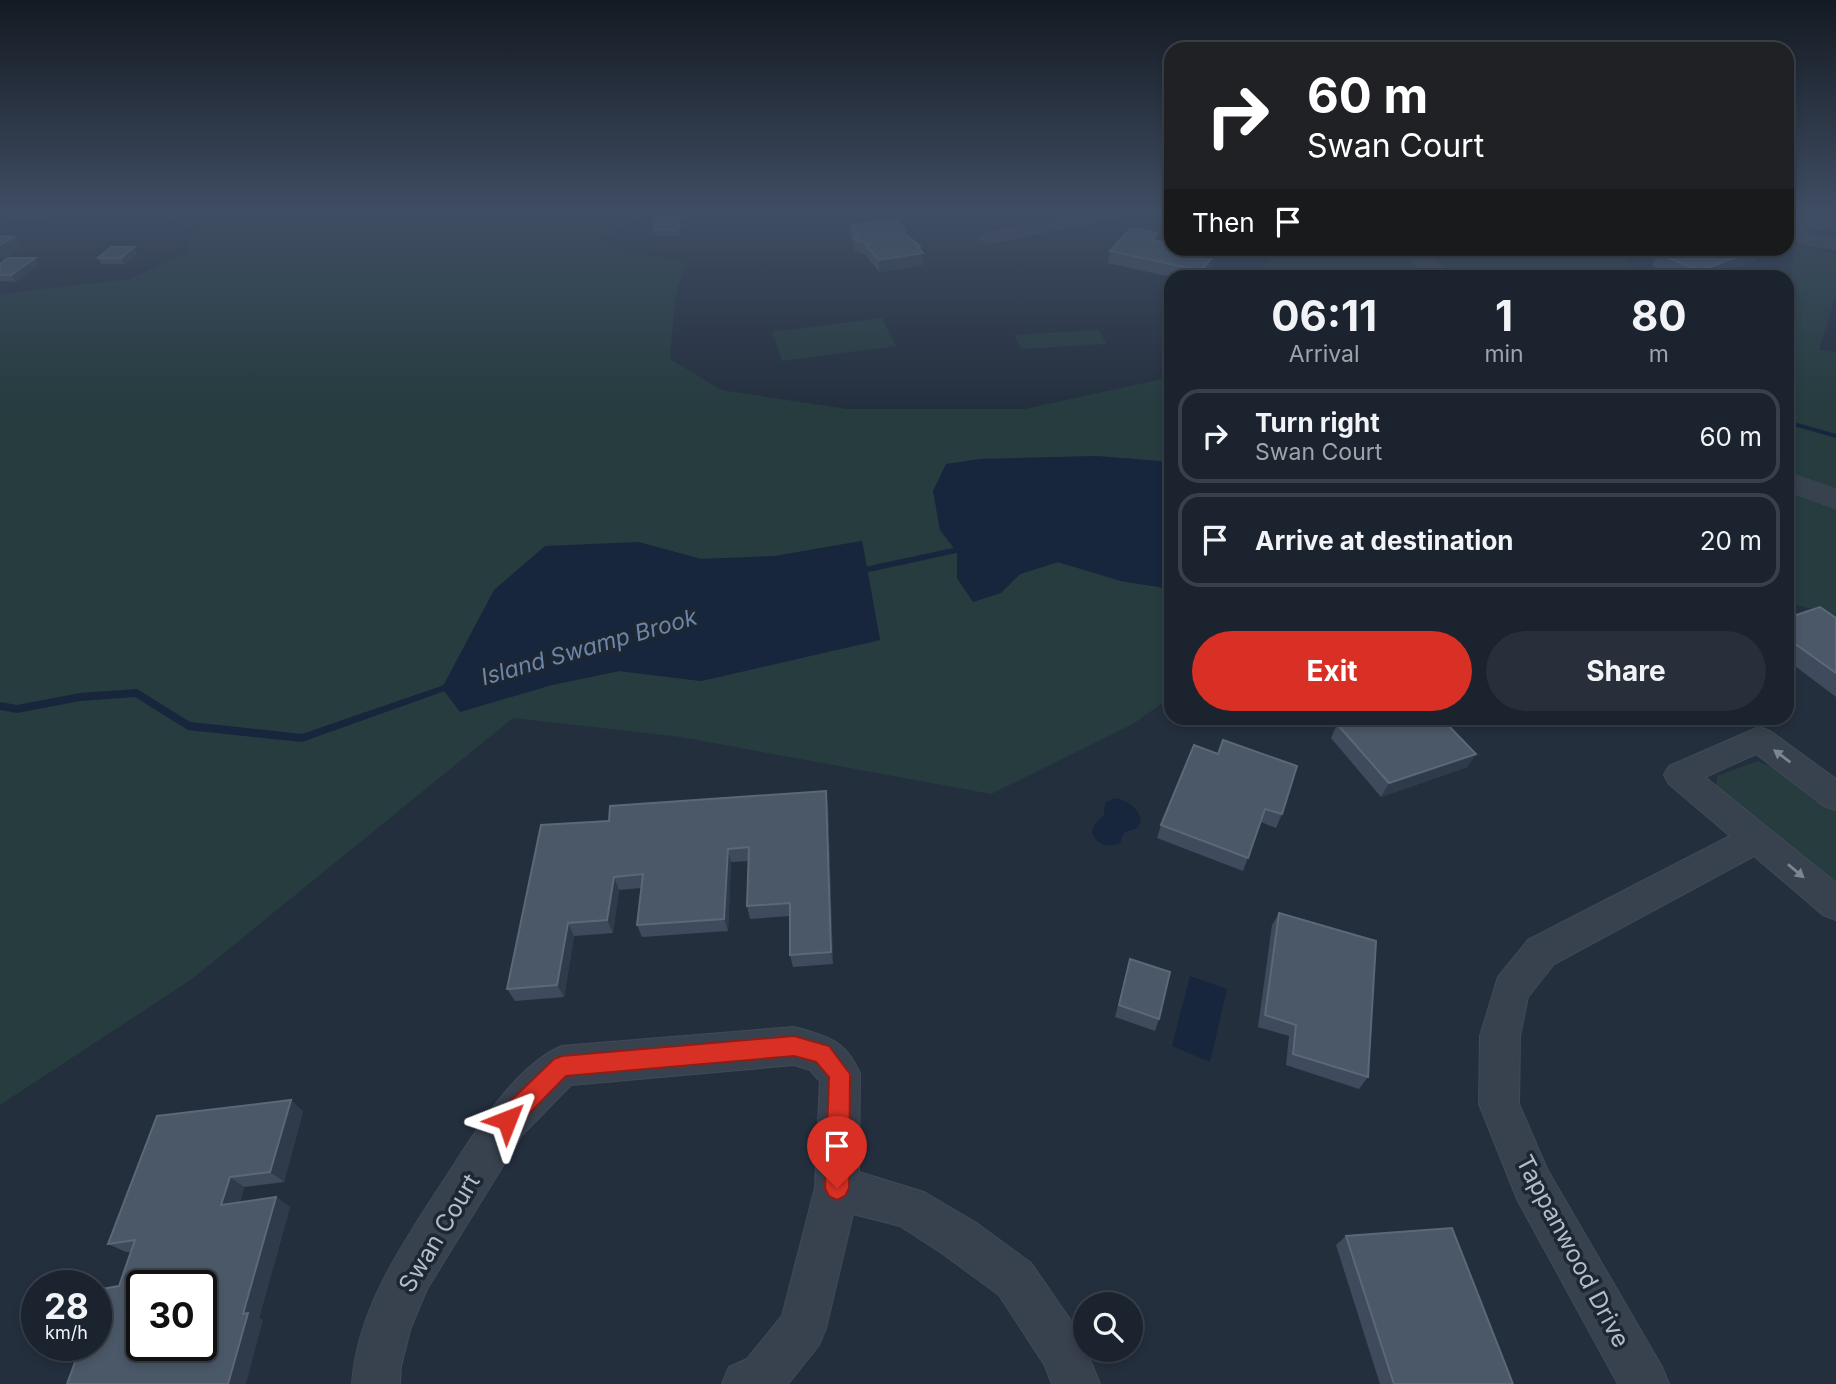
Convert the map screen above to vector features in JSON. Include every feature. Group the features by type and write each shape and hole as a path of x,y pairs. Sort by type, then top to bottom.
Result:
{"street":[{"path":"1794,484 1836,500"},
{"path":"1836,797 1759,739 1681,775 1836,904"},
{"name":"Tappanwood Drive","path":"1645,1384 1532,1184 1499,1104 1500,1036 1511,989 1541,952 1757,838"},
{"name":"Swan Court","path":"376,1384 377,1366 388,1326 411,1273 507,1120 562,1066 794,1046 822,1054 840,1074 837,1188 802,1328 762,1379 746,1384"},
{"path":"837,1188 909,1207 959,1238 1015,1279 1061,1348 1076,1384"}],"green space":[{"path":"681,278 675,299 670,359 721,390 847,409 1025,409 1164,379 1164,461 1096,456 1044,458 940,530 957,552 957,578 1001,593 1020,574 1058,562 1121,581 1164,588 1164,702 1133,724 991,794 681,737 513,718 192,979 0,1105 0,294 130,279","holes":["862,541 880,640 701,681 619,671 552,685 638,542 701,559 775,556"]},
{"path":"1794,278 1836,278 1836,294 1819,350 1836,352 1836,616 1794,604"},
{"path":"882,318 896,346 782,361 772,332"},
{"path":"1099,330 1106,344 1021,349 1015,335"},
{"path":"1758,761 1779,770 1836,812 1836,885 1716,788 1717,776"}],"water":[{"path":"1096,456 1164,461 1164,588 1121,581 1058,562 1020,574 1001,593 973,602 957,578 957,552 940,530 933,491 946,464 980,459"},
{"path":"862,541 880,640 701,681 619,671 552,685 460,712 442,688 494,590 545,546 638,542 701,559 775,556"},
{"path":"1114,798 1132,806 1138,812 1141,822 1137,828 1124,833 1120,843 1107,845 1099,843 1092,832 1094,825 1104,815 1105,803"},
{"path":"1190,976 1227,989 1210,1062 1172,1046"}],"building":[{"path":"1820,607 1836,618 1836,673 1794,643 1794,616"},
{"path":"1338,725 1448,725 1476,754 1389,783"},
{"path":"1223,740 1297,766 1282,814 1265,809 1248,858 1161,825 1194,745 1218,754"},
{"path":"826,791 831,952 790,955 790,903 747,906 749,847 728,849 724,919 637,925 643,874 614,877 607,920 568,923 557,985 507,989 541,825 609,821 610,806"},
{"path":"1279,913 1376,941 1368,1077 1293,1054 1296,1025 1265,1015"},
{"path":"1130,959 1170,972 1159,1019 1119,1005"},
{"path":"291,1100 270,1172 230,1177 221,1205 276,1197 243,1314 248,1313 228,1384 67,1384 75,1361 112,1361 112,1287 119,1286 135,1240 108,1244 157,1116"},
{"path":"1452,1228 1513,1384 1394,1384 1346,1236"}],"waterway":[{"name":"Island Swamp Brook","path":"1794,424 1836,436"},
{"name":"Island Swamp Brook","path":"855,572 967,548"},
{"name":"Island Swamp Brook","path":"0,706 17,709 80,697 137,693 188,726 302,738 453,685"}],"route":[{"path":"507,1120 562,1066 794,1046 822,1054 840,1074 837,1188"}]}
